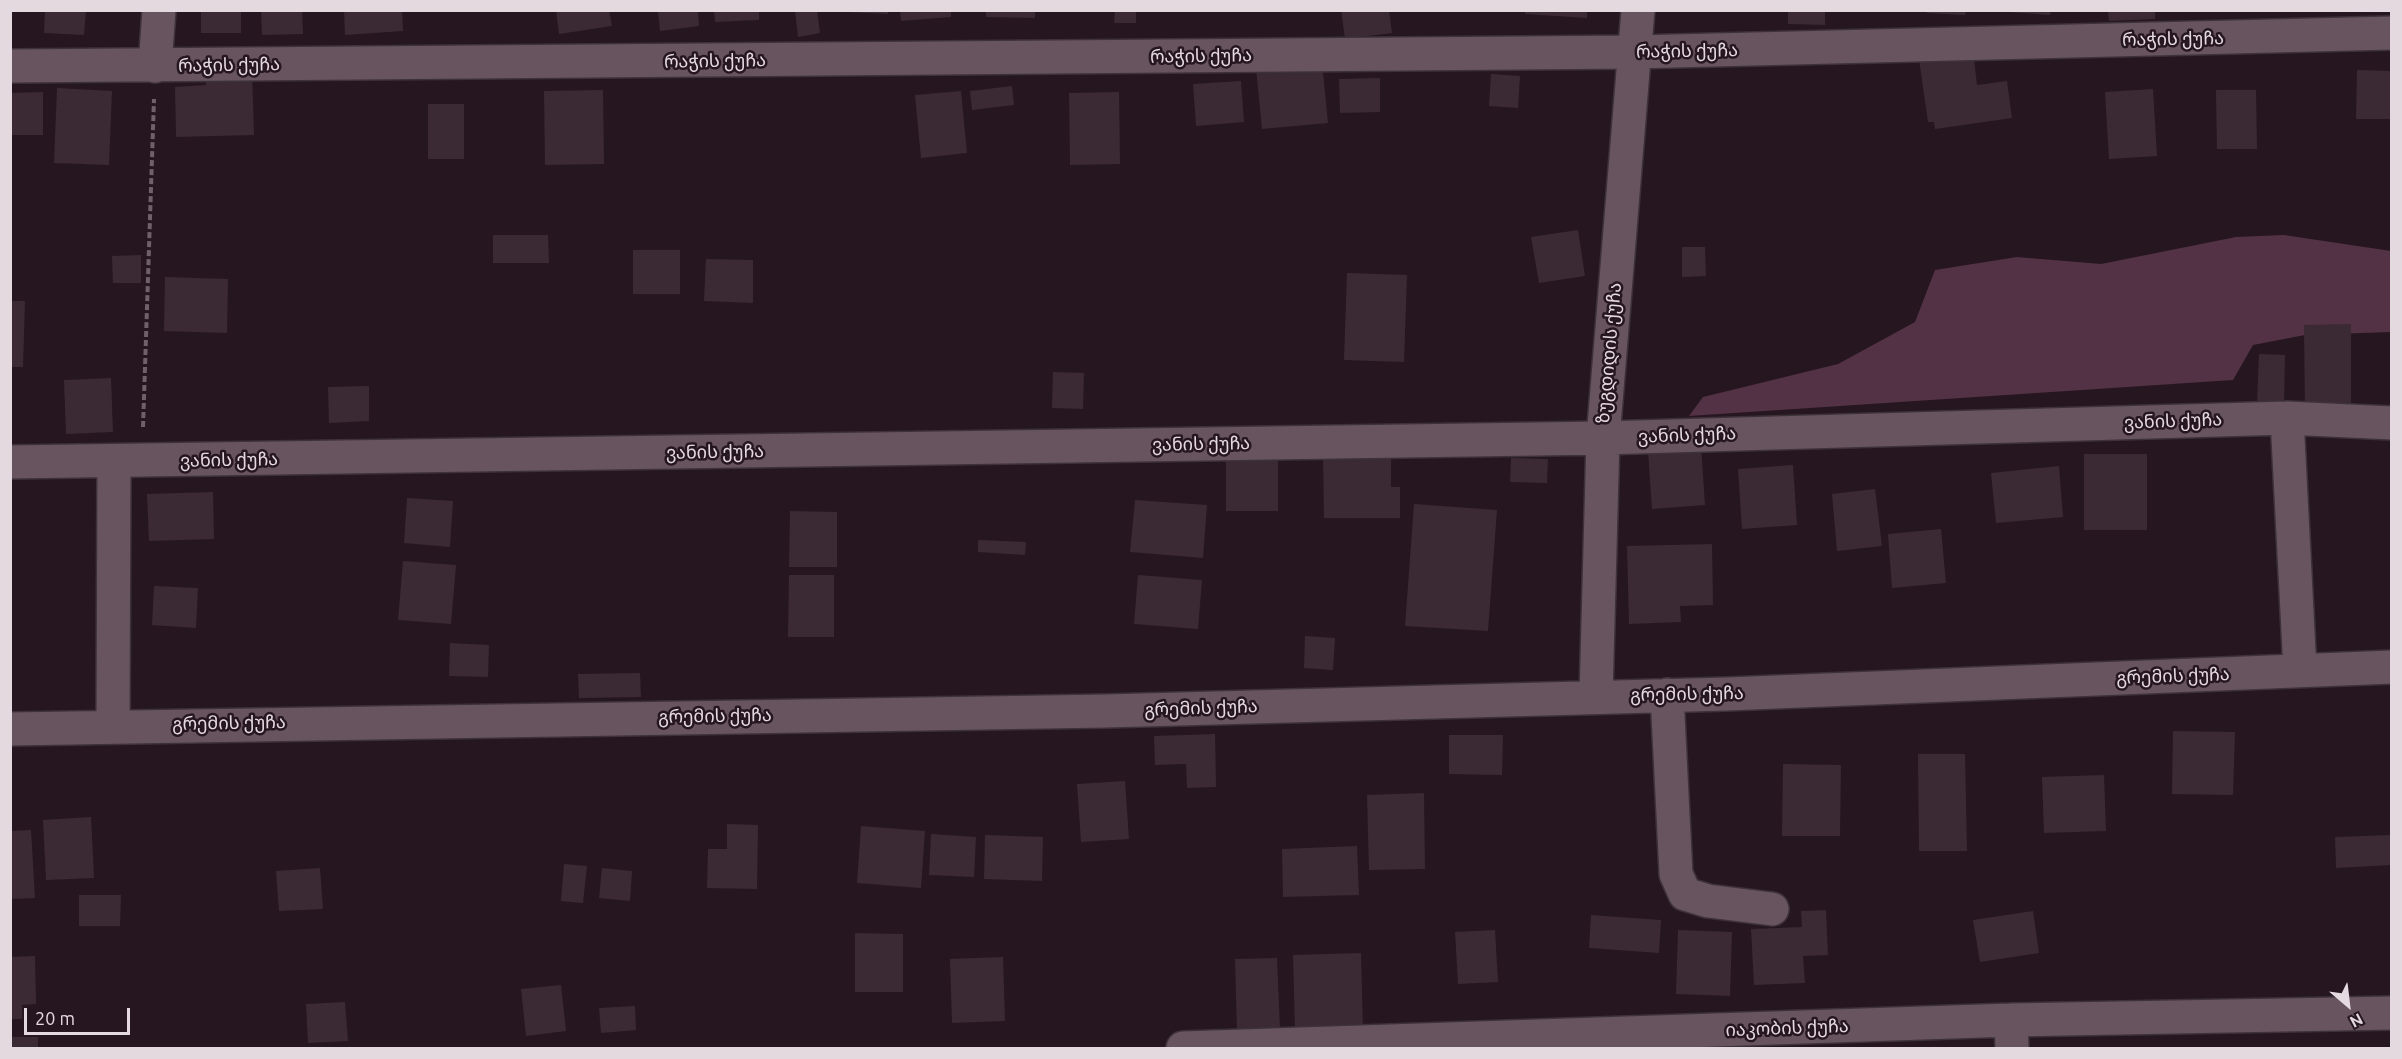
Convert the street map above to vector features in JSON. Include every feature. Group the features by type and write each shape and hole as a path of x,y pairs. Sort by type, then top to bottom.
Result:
{"street":[{"path":"155,66 159,10"},
{"name":"ზუგდიდის ქუჩა","path":"1596,696 1603,438 1638,10"},
{"name":"რაჭის ქუჩა","path":"10,66 1634,52 2391,33"},
{"path":"2287,418 2300,670"},
{"name":"ვანის ქუჩა","path":"10,462 1603,438 2287,418 2391,423"},
{"path":"113,725 128,461"},
{"name":"გრემის ქუჩა","path":"10,729 113,725 1106,711 1667,695 2391,667"},
{"path":"1667,695 1676,874 1685,894 1708,901 1772,909"},
{"name":"იაკობის ქუჩა","path":"1183,1048 2012,1034 2391,1013"}],"path":[{"path":"128,461 155,66"}],"shaded area":[{"path":"2284,235 2391,251 2391,332 2305,335 2253,345 2233,380 1689,416 1703,397 1838,364 1915,322 1935,270 2017,257 2101,264 2236,237"}],"building":[{"path":"45,10 86,10 84,35 44,33"},
{"path":"201,10 241,10 241,33 201,33"},
{"path":"261,10 302,10 303,34 262,35"},
{"path":"344,10 402,10 403,31 345,35"},
{"path":"556,10 609,10 612,26 559,34"},
{"path":"658,10 698,10 699,26 660,31"},
{"path":"714,10 759,10 759,20 715,22"},
{"path":"795,10 817,10 820,33 798,37"},
{"path":"846,10 888,10 888,14 846,12"},
{"path":"900,10 951,10 951,17 901,21"},
{"path":"986,10 1035,10 1035,18 986,17"},
{"path":"1115,10 1136,10 1136,23 1114,23"},
{"path":"1341,10 1389,10 1392,33 1345,39"},
{"path":"1525,10 1587,10 1587,18 1525,14"},
{"path":"1788,10 1825,10 1825,25 1788,24"},
{"path":"1927,10 1966,10 1965,15 1927,13"},
{"path":"2010,10 2051,10 2050,15 2009,12"},
{"path":"2108,10 2155,10 2155,19 2109,21"},
{"path":"1973,51 1977,85 2007,81 2012,118 1935,129 1934,122 1928,122 1919,59"},
{"path":"1322,62 1328,123 1262,129 1256,68"},
{"path":"2357,70 2391,71 2390,119 2356,119"},
{"path":"252,71 254,135 176,137 175,87 206,85 205,73"},
{"path":"1491,74 1520,76 1518,108 1489,106"},
{"path":"1380,78 1380,112 1340,113 1339,79"},
{"path":"1241,81 1244,122 1196,126 1193,84"},
{"path":"1012,86 1014,105 972,110 970,91"},
{"path":"57,88 112,91 109,165 54,163"},
{"path":"2153,89 2157,156 2109,159 2105,92"},
{"path":"603,90 604,164 545,165 544,91"},
{"path":"2216,90 2256,90 2257,149 2217,149"},
{"path":"961,91 967,153 921,158 915,95"},
{"path":"43,92 43,135 10,135 10,93"},
{"path":"1119,92 1120,164 1070,165 1069,93"},
{"path":"428,104 464,104 464,159 428,159"},
{"path":"1578,230 1585,276 1539,283 1531,237"},
{"path":"493,235 548,235 549,263 493,263"},
{"path":"1682,247 1705,247 1706,276 1682,277"},
{"path":"633,250 680,250 680,294 633,294"},
{"path":"141,255 141,283 113,283 112,256"},
{"path":"706,259 753,260 753,303 704,301"},
{"path":"1347,273 1407,275 1404,362 1344,360"},
{"path":"165,277 228,279 227,333 164,331"},
{"path":"10,301 25,301 23,367 10,367"},
{"path":"2351,324 2351,411 2305,412 2304,325"},
{"path":"2259,354 2285,355 2284,405 2257,404"},
{"path":"1053,372 1084,373 1083,409 1052,408"},
{"path":"111,378 113,432 66,434 64,380"},
{"path":"369,386 369,421 329,423 328,387"},
{"path":"1701,446 1705,505 1652,509 1648,451"},
{"path":"1226,453 1278,453 1278,511 1226,511"},
{"path":"2084,454 2147,454 2147,530 2084,530"},
{"path":"1323,456 1391,456 1391,487 1400,487 1400,518 1324,518"},
{"path":"1511,458 1548,459 1547,483 1510,482"},
{"path":"1793,465 1797,525 1742,529 1738,469"},
{"path":"2059,466 2063,517 1996,523 1991,473"},
{"path":"1875,489 1882,546 1837,551 1832,494"},
{"path":"213,492 214,539 149,541 147,494"},
{"path":"407,498 453,501 450,547 404,543"},
{"path":"1135,500 1207,505 1203,558 1130,552"},
{"path":"1414,504 1497,510 1488,631 1405,626"},
{"path":"790,511 837,512 837,567 789,567"},
{"path":"1941,529 1946,583 1892,588 1888,534"},
{"path":"978,540 1026,542 1025,555 978,552"},
{"path":"1712,544 1713,605 1680,606 1681,622 1629,624 1627,546"},
{"path":"403,561 456,565 451,624 398,620"},
{"path":"789,575 834,575 834,637 788,637"},
{"path":"1138,575 1202,580 1198,629 1134,624"},
{"path":"154,586 198,588 196,628 152,625"},
{"path":"1305,636 1335,638 1333,670 1304,668"},
{"path":"450,643 489,645 488,677 449,676"},
{"path":"640,673 641,697 579,698 578,674"},
{"path":"2173,731 2235,732 2233,795 2172,794"},
{"path":"1215,734 1216,787 1187,788 1186,764 1155,765 1154,736"},
{"path":"1449,735 1503,735 1502,775 1449,774"},
{"path":"1918,754 1965,754 1967,851 1919,851"},
{"path":"1783,764 1841,765 1840,836 1782,836"},
{"path":"2104,775 2106,831 2044,833 2042,777"},
{"path":"1125,781 1129,839 1081,842 1077,784"},
{"path":"1424,793 1425,869 1369,870 1367,795"},
{"path":"91,817 94,878 46,880 43,820"},
{"path":"727,824 758,825 757,889 707,888 708,849 727,849"},
{"path":"861,826 925,831 921,888 857,883"},
{"path":"31,830 35,898 10,899 10,831"},
{"path":"931,834 976,837 974,877 929,875"},
{"path":"985,835 1043,837 1042,881 984,879"},
{"path":"2392,835 2392,865 2336,868 2335,837"},
{"path":"1357,846 1359,895 1283,897 1282,849"},
{"path":"564,864 587,866 583,903 561,901"},
{"path":"320,868 323,909 279,911 276,871"},
{"path":"602,868 632,871 630,901 599,898"},
{"path":"79,895 121,895 120,926 79,926"},
{"path":"1826,910 1828,955 1803,956 1805,983 1754,985 1751,929 1802,927 1801,911"},
{"path":"2033,911 2039,953 1980,962 1973,920"},
{"path":"1591,915 1661,920 1659,953 1589,948"},
{"path":"1495,930 1498,982 1458,984 1455,932"},
{"path":"1678,930 1732,932 1730,996 1676,994"},
{"path":"855,933 903,934 903,992 855,992"},
{"path":"1361,953 1363,1031 1295,1033 1293,955"},
{"path":"35,956 36,1004 22,1005 22,1019 10,1019 10,957"},
{"path":"1003,957 1005,1021 952,1023 950,959"},
{"path":"1277,958 1280,1029 1237,1031 1235,959"},
{"path":"561,985 566,1031 526,1036 521,989"},
{"path":"345,1002 348,1041 308,1043 306,1004"},
{"path":"635,1006 636,1030 601,1033 599,1008"},
{"path":"10,1037 38,1037 38,1048 10,1048"}]}
